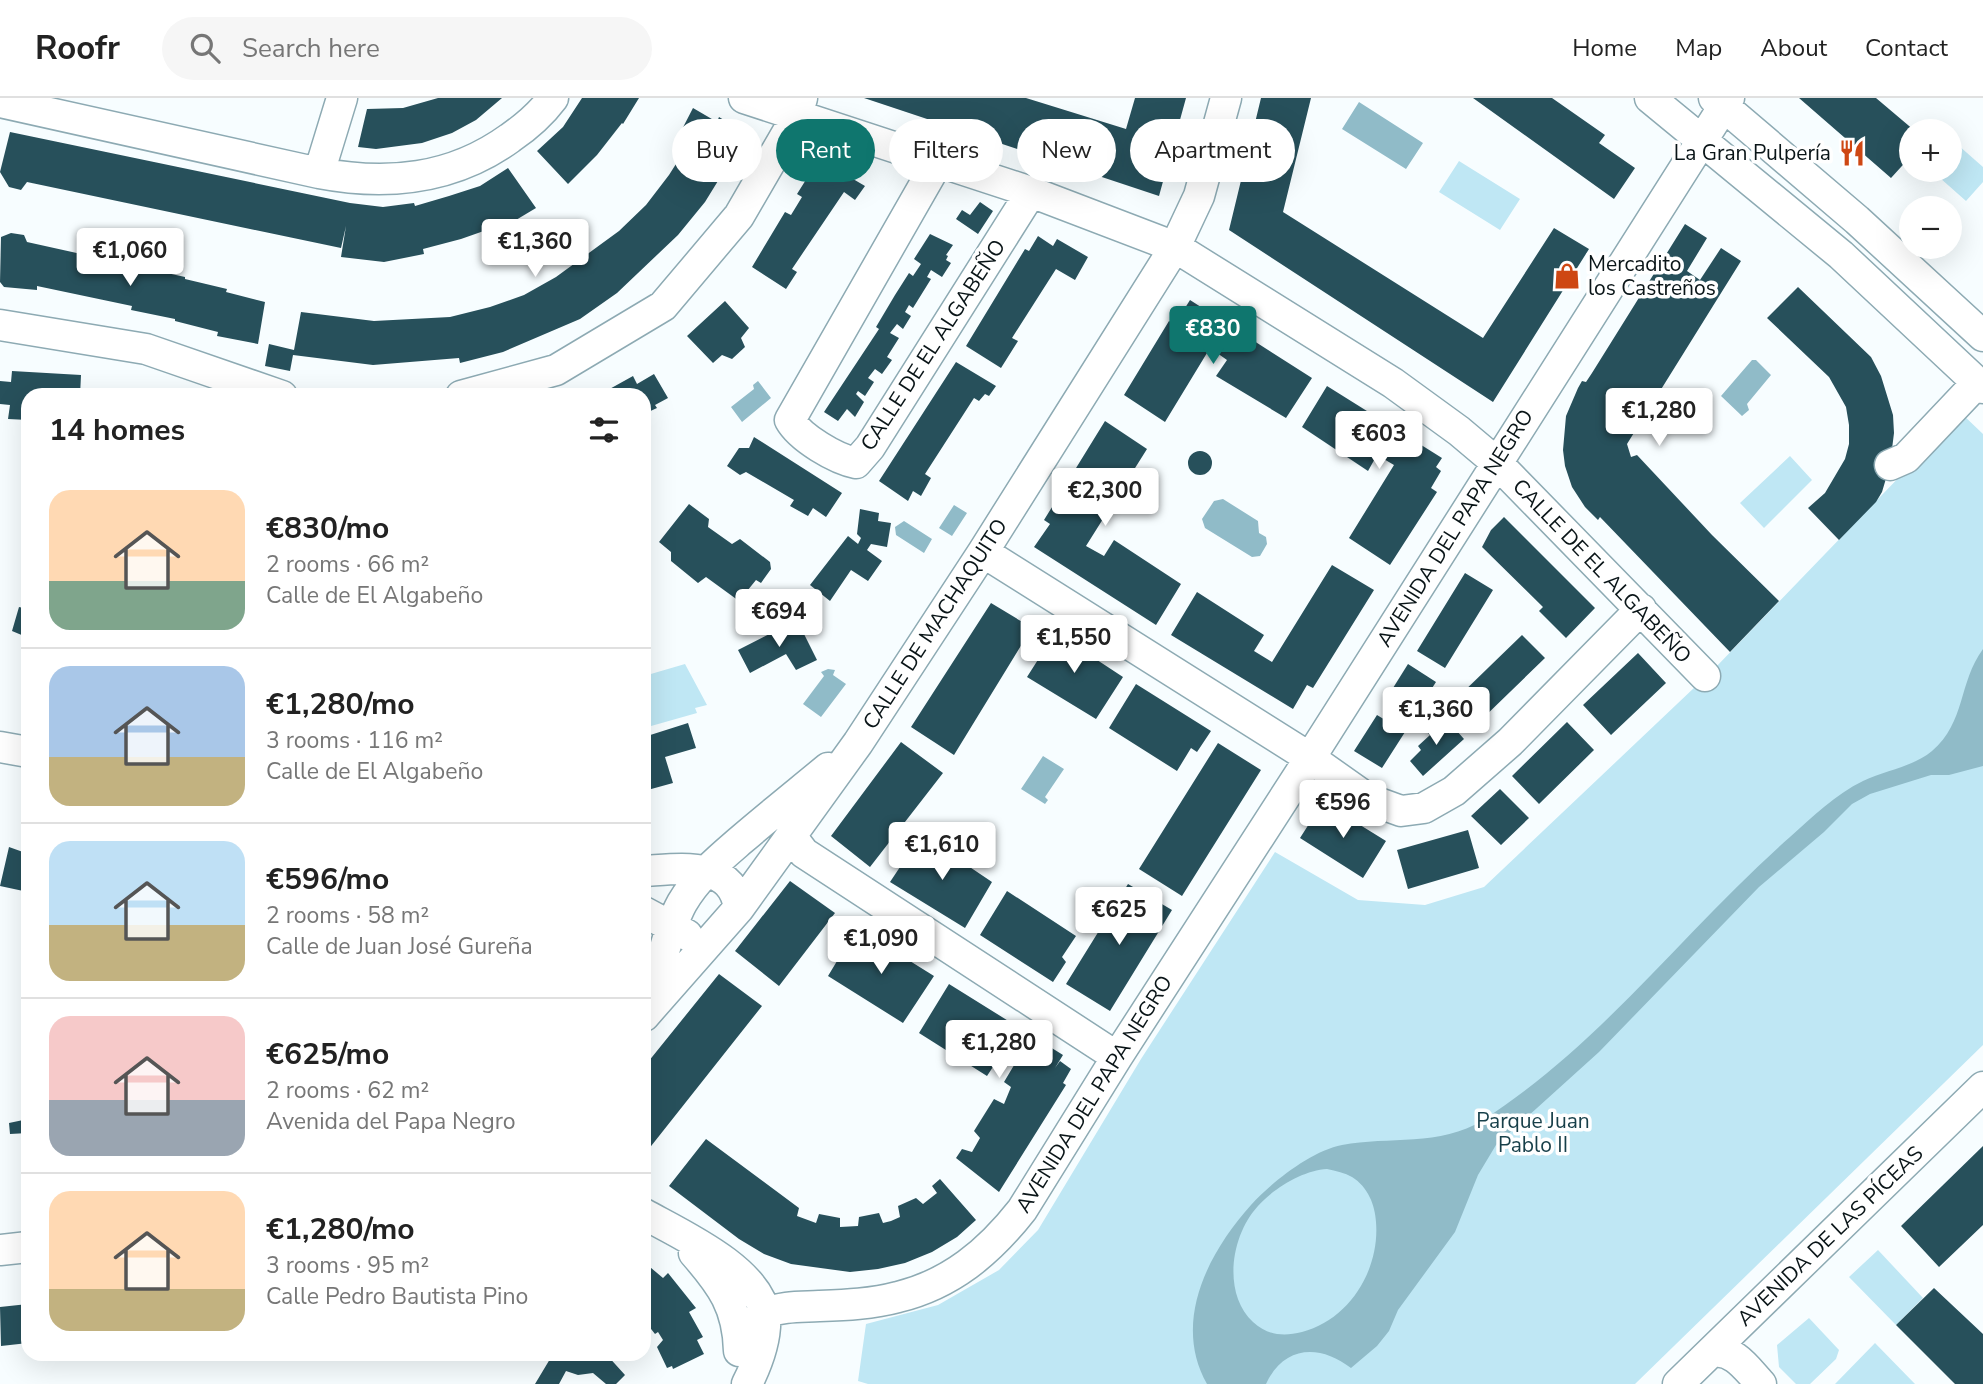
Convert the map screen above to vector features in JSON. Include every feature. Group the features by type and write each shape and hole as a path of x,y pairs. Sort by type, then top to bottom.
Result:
{"street":[{"path":"319,173 342,98"},
{"path":"0,102 319,173 354,180 389,180 433,175 462,166 490,152 523,129 553,98"},
{"name":"CALLE DE EL ALGABEÑO","path":"744,98 800,107 889,143"},
{"name":"CALLE DE MACHAQUITO","path":"651,1008 739,908 858,743 983,552 1175,247 1199,196 1226,98"},
{"path":"1650,98 1841,255 1980,385 1906,458 1890,465"},
{"path":"1722,101 1983,336"},
{"name":"AVENIDA DEL PAPA NEGRO","path":"765,1313 794,1307 877,1302 900,1297 955,1274 979,1257 1005,1232 1022,1210 1703,139 1722,101"},
{"path":"490,388 556,370 663,306 738,216 800,107"},
{"name":"CALLE DE EL ALGABEÑO","path":"926,182 790,420 795,429 842,460 856,463 870,447 1031,192"},
{"name":"CALLE DE EL ALGABEÑO","path":"999,182 1175,247 1394,383 1497,463 1705,677"},
{"path":"0,325 146,349 259,388"},
{"path":"983,552 1310,758 1368,799 1401,811 1424,808 1454,791 1510,741 1641,609"},
{"name":"CALLE DE MACHAQUITO","path":"651,987 662,961 671,927 683,902 707,870 858,743"},
{"path":"0,747 21,751"},
{"path":"791,836 804,853 1117,1057"},
{"path":"651,871 690,868 707,870 732,888 739,908"},
{"path":"651,916 693,938 711,939"},
{"name":"AVENIDA DE LAS PÍCEAS","path":"1678,1384 1983,1087"},
{"path":"652,1218 721,1259 754,1288 765,1313 762,1343 747,1384"},
{"path":"652,1218 714,1275 738,1323 737,1384"},
{"path":"0,1250 21,1248"},
{"path":"738,1338 765,1313"},
{"path":"1711,1352 1720,1350 1728,1353 1761,1384"}],"green space":[{"path":"1962,149 1983,167 1983,182 1966,201 1945,182 1962,182"},
{"path":"1459,161 1520,199 1500,230 1439,192"},
{"name":"Parque Juan Pablo II","path":"1961,413 1983,434 1983,1045 1635,1384 868,1384 858,1381 866,1324 938,1305 999,1270 1038,1230 1141,1059 1275,852 1358,900 1425,905 1484,887 1715,668"},
{"path":"1790,456 1812,480 1764,528 1740,503"},
{"path":"685,664 707,705 695,708 697,713 651,726 651,674"},
{"path":"1878,1250 1923,1298 1896,1325 1849,1277"},
{"path":"1809,1318 1839,1350 1836,1359 1810,1384 1796,1384 1779,1367 1777,1345"},
{"path":"1875,1343 1915,1384 1835,1384"}],"shaded area":[{"path":"1359,102 1423,143 1406,169 1342,129"},
{"path":"1752,360 1756,360 1771,375 1747,404 1749,410 1742,416 1721,396"},
{"path":"758,381 771,398 742,422 731,407 754,389 753,385"},
{"path":"1223,499 1258,521 1259,533 1266,537 1267,544 1260,556 1252,557 1205,528 1202,519 1214,501"},
{"path":"954,505 967,513 952,536 939,528"},
{"path":"904,521 932,539 924,553 896,535 895,527"},
{"path":"1983,649 1983,766 1949,775 1931,775 1870,794 1852,804 1824,832 1759,887 1599,1052 1496,1145 1478,1175 1455,1232 1398,1310 1389,1331 1377,1346 1351,1368 1327,1355 1304,1352 1283,1362 1266,1384 1207,1384 1197,1360 1193,1337 1194,1313 1200,1289 1221,1244 1260,1196 1281,1177 1330,1148 1360,1142 1449,1134 1483,1120 1526,1090 1605,1021 1752,872 1825,806 1863,781 1908,765 1932,751 1951,728 1975,662","holes":["1327,1169 1352,1177 1366,1191 1376,1222 1373,1258 1358,1290 1334,1316 1319,1326 1295,1334 1270,1332 1253,1322 1243,1310 1237,1296 1234,1264 1241,1232 1258,1206 1281,1187 1299,1176"]},
{"path":"835,670 833,675 846,684 821,717 803,704 824,676 821,672"},
{"path":"1043,756 1064,769 1045,797 1048,800 1045,804 1021,789"}],"building":[{"path":"438,98 502,98 476,120 452,133 422,143 376,149 358,147 367,109 403,108"},
{"path":"582,98 639,98 623,124 568,184 537,151 563,127"},
{"path":"864,98 1026,98 1094,119 1017,119 1017,149 1003,144 1003,119 927,119"},
{"path":"1135,98 1186,98 1180,119 1130,119 1130,182 1163,182 1159,196 1116,182 1116,126 1126,129"},
{"path":"1261,98 1311,98 1295,163 1295,119 1256,119"},
{"path":"1473,98 1552,98 1605,135 1599,143 1635,168 1614,199"},
{"path":"1799,98 1876,98 1901,119 1899,169 1891,178"},
{"path":"693,108 712,119 687,119"},
{"path":"10,132 350,203 383,207 414,203 415,206 449,196 480,186 508,168 536,208 499,230 498,226 423,249 424,254 384,262 341,257 346,226 341,248 27,182 21,190 9,187 0,172"},
{"path":"672,170 672,182 717,182 678,235 617,293 580,319 503,352 460,363 459,358 373,365 293,355 290,371 265,366 269,344 294,350 301,312 374,321 450,317 524,295 556,277 619,231 646,205"},
{"path":"805,182 858,182 865,186 855,200 844,192 792,269 797,272 786,289 752,267 785,212 791,215 802,197 797,194"},
{"path":"1241,182 1290,182 1283,212 1483,338 1554,228 1589,249 1493,402 1229,230"},
{"path":"980,202 993,211 978,234 956,219 962,210 970,215"},
{"path":"1685,224 1707,238 1687,271 1700,280 1721,248 1741,261 1627,444 1631,457 1637,455 1779,601 1730,652 1600,517 1598,520 1585,507 1572,487 1563,450 1566,416 1578,388 1592,373"},
{"path":"11,233 24,235 27,242 185,277 265,302 258,344 217,336 218,332 175,319 131,310 132,306 37,286 37,290 4,287 0,282 1,237"},
{"path":"930,234 953,245 946,255 946,260 951,263 942,277 931,270 927,277 931,279 913,308 909,305 905,312 911,316 903,329 897,324 890,333 899,338 887,357 892,360 882,374 875,369 868,378 874,382 865,396 858,391 856,394 864,402 855,417 847,409 838,421 824,412 879,329 876,327 909,273 913,276 921,264 914,259"},
{"path":"1038,236 1053,246 1057,239 1088,257 1075,280 1056,269 1012,338 1018,341 1001,368 966,346 1025,249 1029,251"},
{"path":"1798,287 1871,357 1881,376 1893,415 1890,465 1882,492 1876,502 1839,540 1808,508 1825,493 1845,459 1849,444 1846,407 1829,377 1767,318"},
{"path":"1190,300 1312,378 1286,418 1216,376 1227,360 1210,348 1165,422 1124,395 1169,321 1182,330 1175,324"},
{"path":"725,301 749,328 741,338 745,347 732,359 722,355 713,363 687,336"},
{"path":"956,362 996,386 989,396 985,394 979,401 974,398 925,474 931,478 921,496 913,491 908,501 879,481"},
{"path":"12,371 81,375 80,388 21,388 21,420 8,419 10,405 0,404 0,381 11,382"},
{"path":"654,374 668,398 655,405 657,408 651,411 651,388 611,388 633,376 637,384"},
{"path":"1327,386 1442,458 1436,467 1441,471 1431,488 1437,492 1390,565 1349,538 1394,465 1377,455 1368,471 1302,427"},
{"path":"1105,421 1147,449 1086,546 1104,556 1114,540 1181,584 1156,625 1034,547 1050,524 1044,520"},
{"path":"754,437 842,493 826,517 813,508 808,516 790,506 794,500 746,472 740,475 727,466 739,448 749,448"},
{"path":"1200,451 1208,455 1212,463 1208,471 1200,475 1192,471 1188,463 1192,455"},
{"path":"689,504 709,519 708,527 732,544 740,539 770,562 771,569 761,583 756,580 739,601 706,577 698,583 671,561 671,552 659,542"},
{"path":"860,509 879,513 878,521 891,523 887,547 871,544 867,550 882,561 868,581 851,570 830,601 810,585 848,536 858,544 861,538 857,534"},
{"path":"1504,517 1595,608 1566,638 1539,611 1543,607 1482,547 1491,530"},
{"path":"1332,565 1374,590 1313,688 1307,685 1293,709 1171,635 1197,592 1264,635 1254,651 1272,662"},
{"path":"1465,573 1493,590 1445,668 1417,651"},
{"path":"991,603 1029,626 1030,631 954,755 911,727"},
{"path":"19,607 21,607 21,635 12,631"},
{"path":"797,620 817,660 796,670 786,654 750,673 738,650"},
{"path":"1050,629 1123,677 1096,719 1027,677 1041,655 1036,651"},
{"path":"1522,635 1545,658 1479,722 1456,699"},
{"path":"1638,653 1666,683 1611,735 1583,705"},
{"path":"1408,664 1436,682 1411,721 1383,704"},
{"path":"1136,684 1211,731 1197,752 1191,748 1177,771 1109,728"},
{"path":"1377,715 1405,732 1382,768 1354,751"},
{"path":"1437,720 1443,727 1449,722 1464,739 1423,776 1410,761 1421,750 1418,746 1430,735 1426,731"},
{"path":"1567,722 1594,750 1539,804 1512,776"},
{"path":"688,723 696,748 665,757 673,783 651,789 651,735"},
{"path":"901,742 943,773 870,867 831,836"},
{"path":"1218,743 1261,770 1182,896 1139,869"},
{"path":"1500,789 1529,818 1501,845 1471,816"},
{"path":"1323,802 1386,841 1363,878 1300,838"},
{"path":"1468,830 1479,868 1408,889 1397,850"},
{"path":"920,837 992,882 965,928 890,882"},
{"path":"9,847 21,851 21,890 0,886"},
{"path":"790,881 835,913 779,986 735,951"},
{"path":"1128,884 1172,910 1110,1011 1066,984"},
{"path":"1007,891 1076,936 1062,957 1066,962 1053,982 980,935"},
{"path":"857,928 934,976 903,1023 828,976"},
{"path":"719,974 762,1006 651,1146 651,1058"},
{"path":"949,984 1063,1055 1055,1068 1060,1061 1071,1069 1063,1083 1066,1085 999,1192 956,1158 962,1149 972,1152 980,1138 974,1131 994,1099 1004,1104 1011,1087 1004,1082 1020,1055 1022,1058 1029,1047 1019,1041 1010,1055 1004,1050 987,1076 919,1033"},
{"path":"21,1120 21,1133 10,1134 9,1123"},
{"path":"706,1139 799,1208 797,1216 816,1223 819,1214 840,1218 840,1227 858,1226 859,1217 879,1213 883,1223 891,1221 900,1217 898,1206 916,1198 923,1204 937,1193 932,1186 940,1179 976,1220 957,1237 932,1252 905,1263 850,1272 791,1264 764,1254 739,1239 669,1186"},
{"path":"1983,1146 1983,1225 1939,1267 1901,1226"},
{"path":"651,1268 663,1278 668,1273 696,1308 689,1312 703,1337 697,1340 704,1354 673,1369 672,1366 667,1368 657,1347 663,1340 658,1332 655,1334 651,1329"},
{"path":"1934,1288 1983,1334 1983,1384 1955,1384 1896,1325"},
{"path":"21,1305 21,1344 1,1346 0,1307"},
{"path":"549,1361 612,1361 625,1375 616,1384 606,1384 593,1373 578,1375 566,1371 559,1384 535,1384"}],"place":[{"name":"La Gran Pulpería","path":"1852,153"},
{"name":"Mercadito los Castreños","path":"1567,276"}]}
